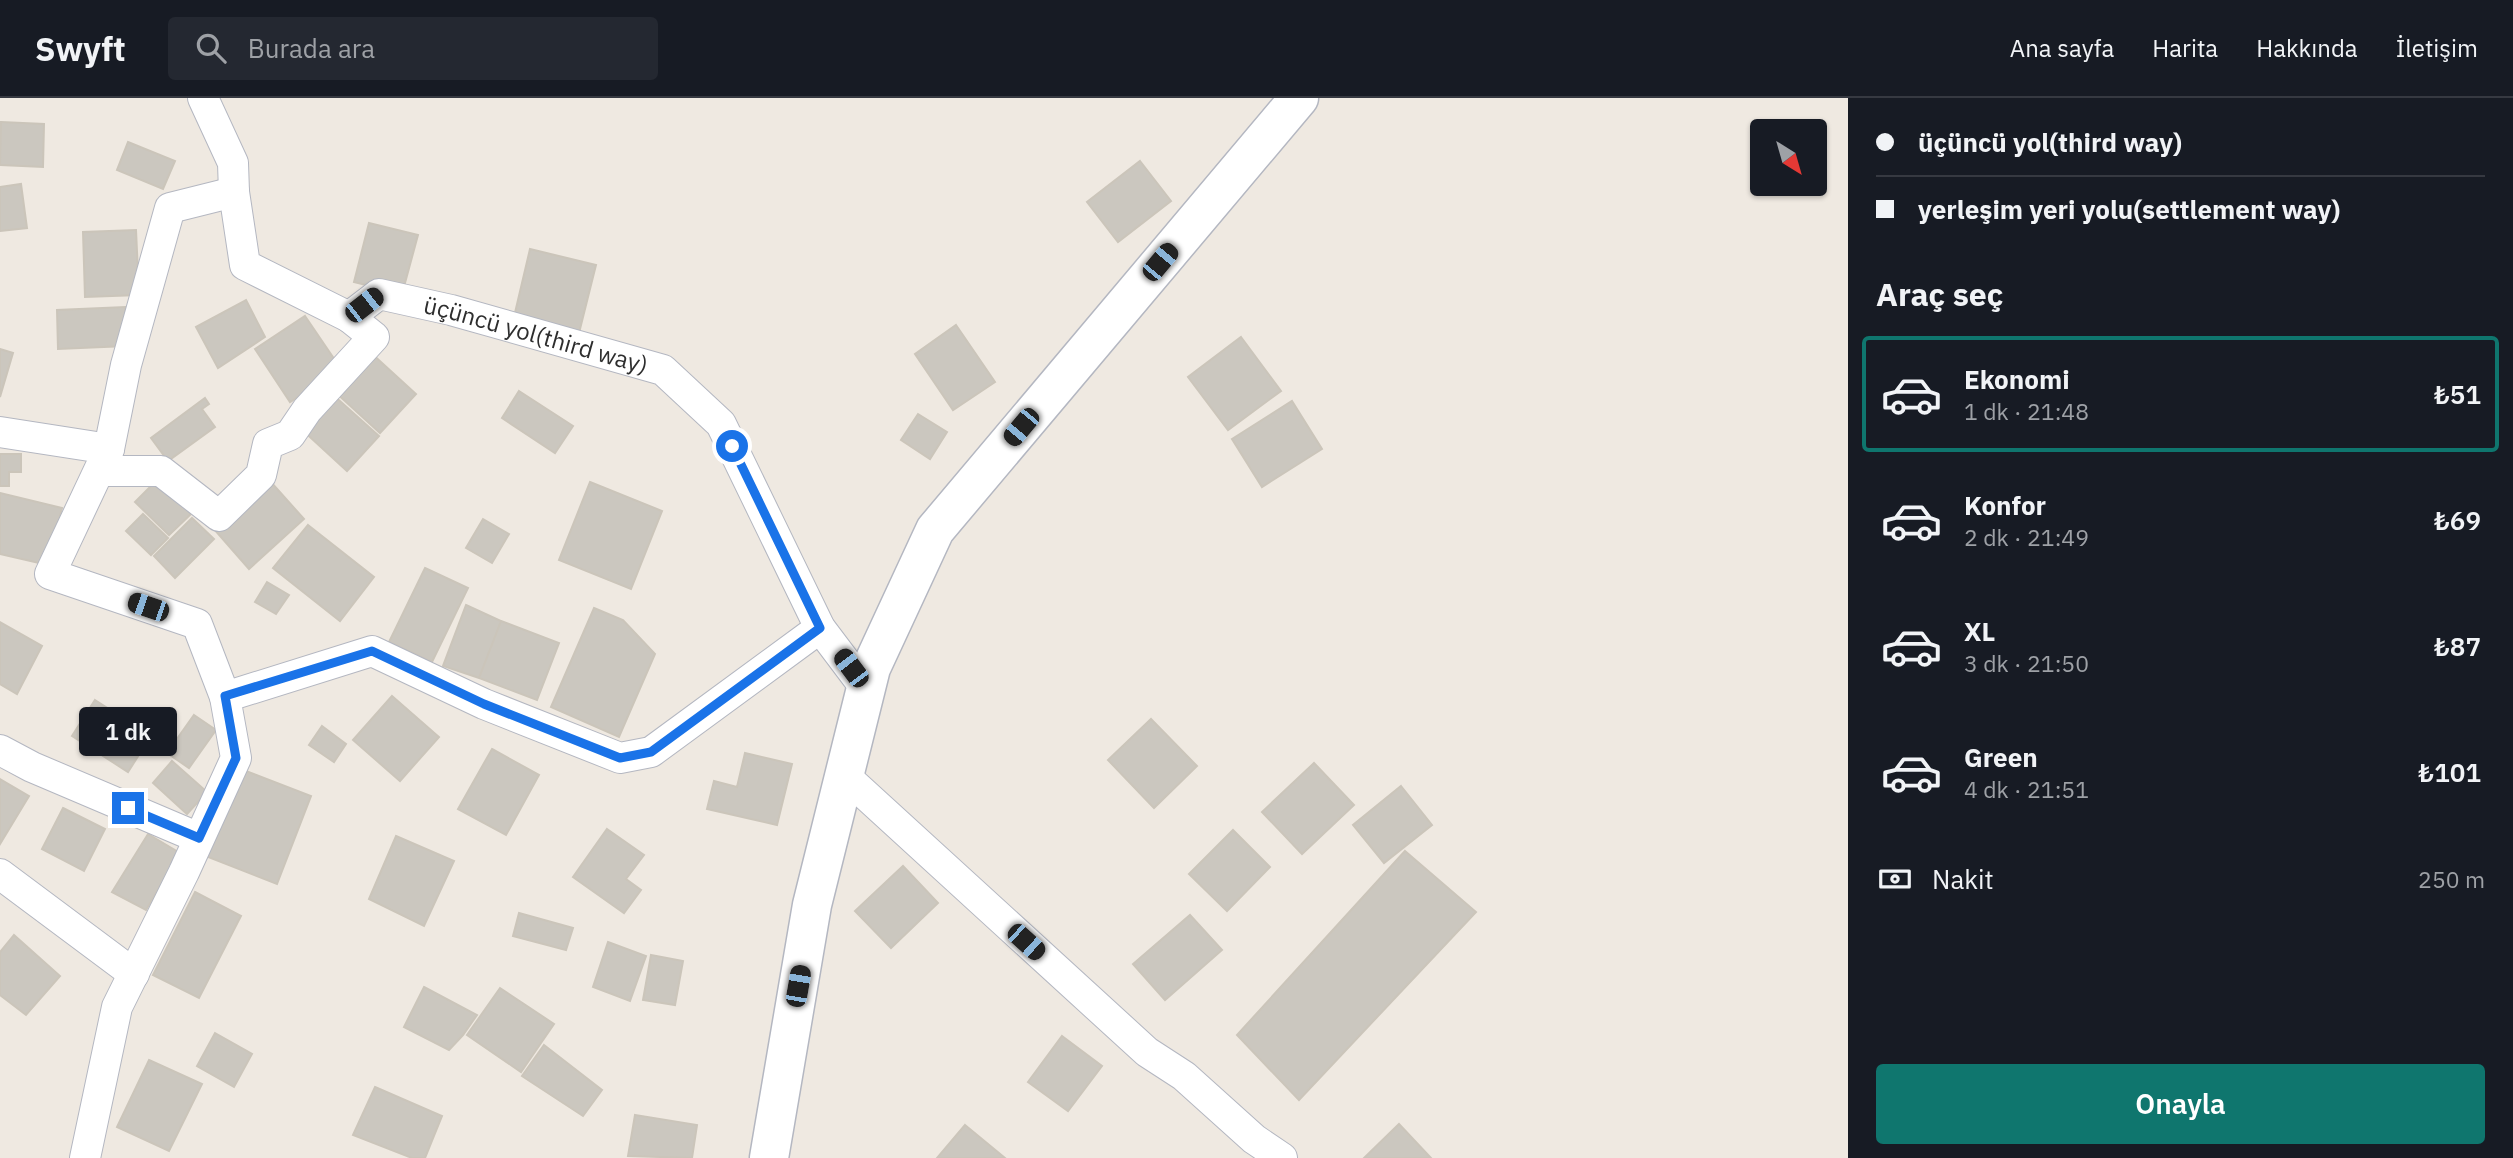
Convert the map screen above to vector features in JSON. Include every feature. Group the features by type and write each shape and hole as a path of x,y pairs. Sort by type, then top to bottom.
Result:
{"street":[{"path":"0,432 105,460 161,471 219,516 261,475 268,444 290,435 307,410 374,337 349,317 245,265 234,192 233,163 204,98"},
{"path":"769,1158 812,905 871,668 935,530 1299,98"},
{"path":"85,1158 117,1006 236,758 225,696 197,624 50,574 105,460 126,365 170,208 234,192"},
{"name":"üçüncü yol(third way)","path":"349,317 379,294 451,310 663,370 721,424 820,628 866,689"},
{"path":"225,696 372,651 484,704 620,758 651,752 820,628"},
{"path":"0,750 32,767 199,838"},
{"path":"845,776 1147,1052 1184,1076 1254,1139 1282,1158"},
{"path":"0,874 134,974"}],"building":[{"path":"1,122 44,124 43,167 0,165"},
{"path":"128,142 175,161 163,189 117,170"},
{"path":"1140,161 1171,201 1118,242 1087,202"},
{"path":"21,184 27,228 0,231 0,187"},
{"path":"369,223 418,235 402,294 354,282"},
{"path":"136,230 139,295 85,297 83,232"},
{"path":"530,249 596,265 579,333 514,317"},
{"path":"246,300 265,337 218,368 196,327"},
{"path":"125,307 126,346 58,349 57,310"},
{"path":"305,316 341,369 290,402 255,349"},
{"path":"956,325 995,382 953,410 915,354"},
{"path":"1241,337 1281,391 1228,430 1188,377"},
{"path":"0,349 13,353 0,397"},
{"path":"370,352 416,394 380,433 334,391"},
{"path":"519,391 573,426 555,453 502,418"},
{"path":"331,393 379,436 347,471 299,427"},
{"path":"205,398 209,404 202,409 215,427 168,461 151,438"},
{"path":"1292,401 1322,449 1262,487 1232,439"},
{"path":"918,414 947,432 930,459 901,440"},
{"path":"0,454 21,454 21,472 9,472 9,486 0,486"},
{"path":"157,480 191,514 169,535 135,502"},
{"path":"270,481 304,519 249,569 214,529"},
{"path":"590,482 662,511 631,589 559,560"},
{"path":"0,493 62,508 48,565 0,554"},
{"path":"143,514 168,538 151,555 126,531"},
{"path":"192,518 214,539 175,578 154,556"},
{"path":"483,519 509,534 492,563 466,548"},
{"path":"308,525 374,577 340,621 273,568"},
{"path":"425,568 468,588 432,662 389,642"},
{"path":"267,582 289,595 276,614 255,602"},
{"path":"466,605 501,621 479,678 443,666"},
{"path":"594,608 623,620 655,654 619,737 551,707"},
{"path":"501,621 559,643 537,700 479,678"},
{"path":"0,622 42,646 17,694 0,684"},
{"path":"392,696 439,737 400,781 353,740"},
{"path":"95,700 151,736 128,772 72,736"},
{"path":"194,715 216,730 189,768 167,753"},
{"path":"1151,719 1197,766 1154,808 1108,760"},
{"path":"322,726 346,744 334,762 309,745"},
{"path":"492,749 539,775 506,835 458,809"},
{"path":"745,753 792,764 777,825 707,809 714,781 737,787"},
{"path":"172,761 207,792 187,814 153,783"},
{"path":"1314,763 1354,805 1302,854 1262,812"},
{"path":"238,768 311,796 277,884 203,855"},
{"path":"0,779 29,796 0,844"},
{"path":"1401,786 1432,825 1384,863 1353,825"},
{"path":"63,808 105,829 84,871 42,849"},
{"path":"607,829 644,855 626,879 641,890 624,913 573,877"},
{"path":"1233,830 1270,867 1227,911 1189,874"},
{"path":"148,834 180,853 146,910 112,892"},
{"path":"396,836 454,861 424,926 369,899"},
{"path":"1405,851 1476,912 1299,1100 1237,1035"},
{"path":"903,866 938,903 891,948 855,911"},
{"path":"195,892 241,916 199,998 153,975"},
{"path":"519,913 573,928 566,950 513,936"},
{"path":"1190,915 1222,950 1165,1000 1133,964"},
{"path":"14,935 60,976 26,1015 0,995 0,952"},
{"path":"608,942 646,956 630,1001 593,987"},
{"path":"651,955 683,961 675,1005 643,1000"},
{"path":"424,987 477,1015 449,1050 404,1027"},
{"path":"500,988 554,1024 521,1072 467,1035"},
{"path":"215,1033 252,1054 234,1087 197,1066"},
{"path":"1062,1036 1102,1066 1068,1111 1028,1082"},
{"path":"544,1045 602,1090 583,1116 522,1076"},
{"path":"149,1060 202,1084 169,1151 117,1127"},
{"path":"375,1087 442,1116 425,1158 412,1158 353,1135"},
{"path":"635,1115 697,1125 692,1158 628,1156"},
{"path":"1399,1124 1431,1158 1364,1158"},
{"path":"965,1125 1005,1158 937,1158"}],"route":[{"path":"128,808 199,838 236,758 225,696 372,651 484,704 620,758 651,752 820,628 732,446"}]}
